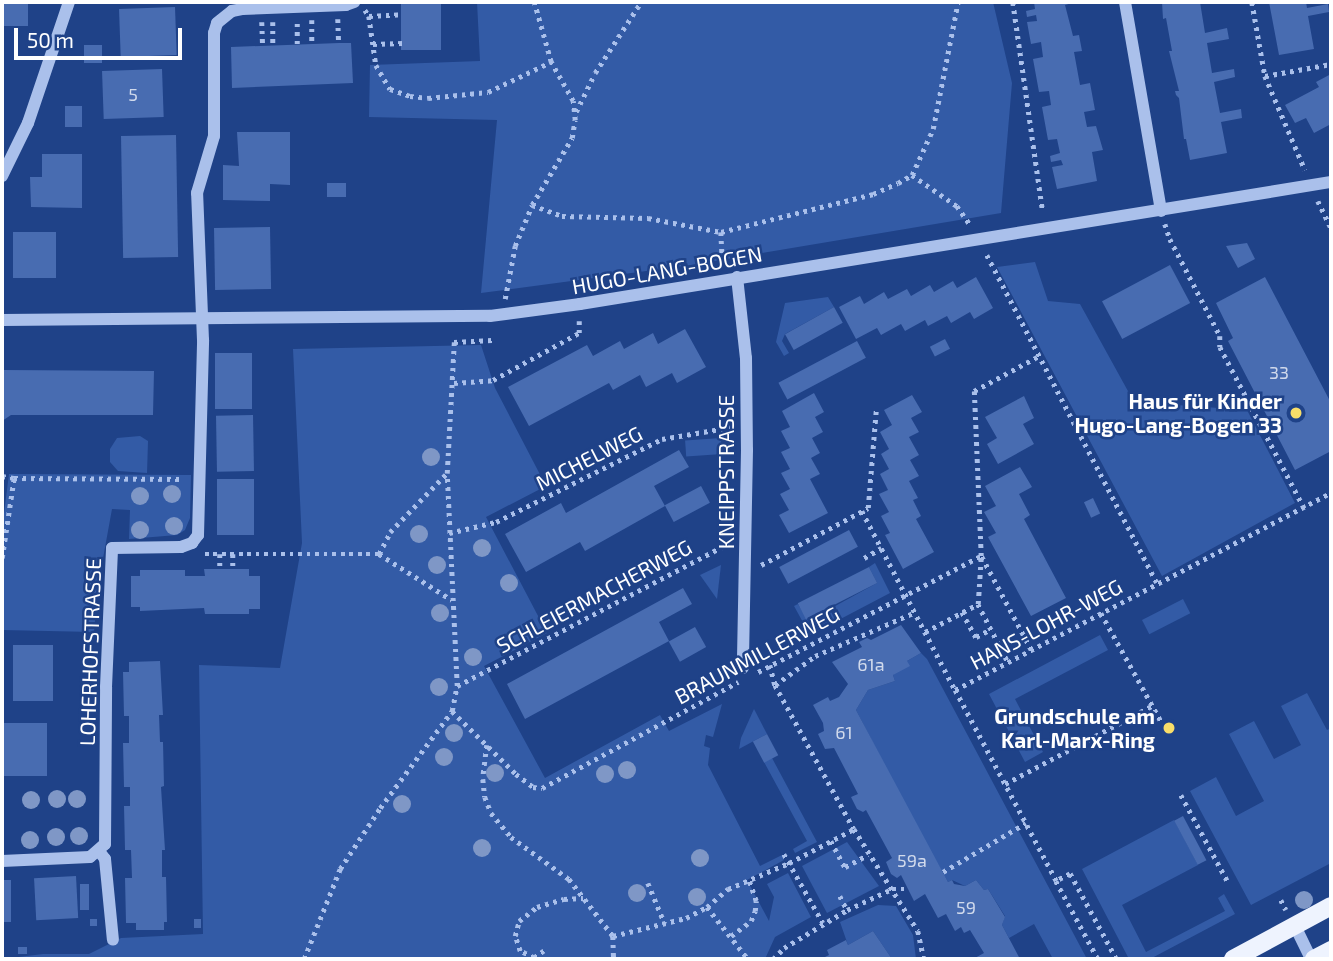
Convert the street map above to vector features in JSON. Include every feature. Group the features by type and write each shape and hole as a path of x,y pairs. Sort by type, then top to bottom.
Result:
{"main road":[{"path":"1233,959 1331,906"},
{"path":"1313,959 1331,950"}],"street":[{"path":"2,176 28,123 69,2"},
{"path":"1125,2 1161,211"},
{"path":"192,543 198,535 202,318 197,193 214,136 214,33 217,23 232,11 243,9 358,5"},
{"name":"HUGO-LANG-BOGEN","path":"2,320 490,316 580,304 1331,182"},
{"name":"KNEIPPSTRASSE","path":"731,278 746,358 745,674"},
{"name":"LOHERHOFSTRASSE","path":"113,940 105,859 99,850 105,844 106,687 112,548 181,547 192,543"},
{"path":"2,861 90,857 99,850"},
{"path":"1294,926 1313,959"}],"path":[{"path":"505,299 515,246 532,205 572,138 575,114 573,101 551,62 534,2"},
{"path":"575,114 595,73 641,2"},
{"path":"532,205 562,216 648,218 721,232 873,194 912,175 933,129 958,2"},
{"path":"1013,2 1046,229"},
{"path":"1252,2 1265,76 1331,228"},
{"path":"358,5 369,16 376,65 390,89 428,98 488,92 551,62"},
{"path":"369,16 402,14"},
{"path":"373,44 403,43"},
{"path":"1265,76 1331,64"},
{"path":"912,175 957,206 980,238 1157,583"},
{"path":"1161,211 1170,239 1220,336 1220,346 1304,508"},
{"path":"721,232 731,278"},
{"path":"454,383 493,380 579,333 580,304"},
{"path":"304,959 340,869 380,808 452,711 457,686 447,472 454,383 454,342 492,340"},
{"path":"1008,662 978,604 981,556 974,391 1039,356"},
{"path":"745,574 868,508 876,410"},
{"name":"MICHELWEG","path":"449,534 496,522 662,439 747,425"},
{"path":"379,554 390,532 447,472"},
{"path":"2,476 199,480"},
{"path":"2,558 13,478"},
{"name":"HANS-LOHR-WEG","path":"1098,959 955,690 1331,493"},
{"path":"862,511 955,690"},
{"name":"SCHLEIERMACHERWEG","path":"457,686 745,535"},
{"path":"192,543 202,554 379,554 452,600"},
{"path":"864,558 881,548"},
{"path":"220,554 220,569"},
{"path":"233,554 233,569"},
{"path":"981,556 1031,650"},
{"name":"BRAUNMILLERWEG","path":"487,744 533,788 549,785 745,674 770,665 981,556"},
{"path":"925,632 978,604"},
{"path":"775,685 815,656 915,612"},
{"path":"962,612 976,637 991,629"},
{"path":"1101,613 1167,732"},
{"path":"770,665 775,685 868,855 919,931 923,959"},
{"path":"1005,784 1152,706"},
{"path":"452,711 487,744 483,779 485,797 491,813 511,837 569,879 613,936 614,959"},
{"path":"1181,795 1227,880"},
{"path":"943,872 1026,823"},
{"path":"613,936 686,918 707,907 719,894 789,863 854,829"},
{"path":"831,841 845,867 868,855"},
{"path":"784,854 822,923"},
{"path":"1057,883 1070,874 1116,959"},
{"path":"731,936 751,921 755,911 756,901 749,881"},
{"path":"648,883 665,924"},
{"path":"773,959 784,948 847,910 892,889 908,889"},
{"path":"840,896 847,910"},
{"path":"544,951 534,958 520,951 515,936 519,921 537,906 564,899 584,898"},
{"path":"707,907 748,959"}],"shaded area":[{"path":"477,2 993,2 1012,83 1001,213 691,265 481,293 497,120 369,117 370,65 480,61"},
{"path":"1035,262 1048,301 1080,304 1134,402 1247,410 1295,503 1162,576 997,267"},
{"path":"828,297 834,307 785,334 782,341 789,353 784,356 776,342 785,303"},
{"path":"481,345 495,388 546,486 486,517 547,633 484,666 545,778 660,715 669,731 722,704 713,737 706,735 704,746 710,748 708,765 760,866 782,855 784,860 747,880 769,921 774,897 767,884 788,873 811,917 775,937 765,959 2,959 43,954 89,954 121,938 203,934 199,665 280,668 302,543 293,349"},
{"path":"140,436 148,441 147,473 118,471 110,462 110,449 117,438"},
{"path":"721,438 722,454 686,456 685,441"},
{"path":"9,474 191,475 190,518 185,530 177,535 129,539 130,510 112,509 98,586 94,632 2,630 2,529"},
{"path":"875,563 890,593 810,635 794,606 798,604 808,621 877,583 869,567"},
{"path":"721,565 717,599 700,575"},
{"path":"1183,599 1190,613 1149,634 1142,620"},
{"path":"1100,635 1108,650 1015,699 1043,752 1025,762 989,694"},
{"path":"921,653 927,659 1087,959 1053,959 1034,924 1009,938 1002,925 1005,916 988,889 984,890 976,880 965,886 952,880 948,882 920,833 856,710 868,690 895,681 893,675 907,661"},
{"path":"1307,693 1327,730 1331,728 1331,863 1251,905 1190,791 1216,777 1236,816 1264,801 1229,734 1254,721 1274,759 1301,745 1281,706"},
{"path":"754,709 767,734 739,749 741,738"},
{"path":"772,758 817,842 795,853 793,849 807,841 764,762"},
{"path":"1174,820 1198,865 1122,905 1146,952 1225,911 1218,898 1224,894 1235,914 1150,959 1129,959 1082,869"},
{"path":"847,842 879,886 827,913 802,866"},
{"path":"878,905 896,906 913,935 916,959 892,959 873,931 848,945 840,922"}],"building":[{"path":"2,2 28,2 28,26 2,26"},
{"path":"401,2 441,2 441,50 401,50"},
{"path":"1034,2 1076,2 1065,5 1073,36 1079,35 1082,51 1074,52 1080,85 1090,83 1095,110 1084,112 1087,127 1096,126 1103,150 1092,152 1097,181 1057,189 1052,167 1063,165 1061,160 1051,162 1050,156 1060,153 1057,139 1048,140 1042,107 1051,105 1049,91 1039,92 1033,59 1043,57 1041,42 1031,44 1027,22 1037,21 1036,15 1027,17 1026,11 1035,9"},
{"path":"1162,2 1200,2 1205,33 1227,28 1229,39 1207,43 1212,73 1234,69 1235,77 1214,82 1220,113 1241,109 1242,118 1221,122 1227,153 1190,160 1184,139 1179,98 1175,91 1179,91 1169,51 1172,51 1166,18 1163,19"},
{"path":"1269,2 1306,2 1307,8 1328,4 1329,12 1308,16 1314,49 1279,55"},
{"path":"175,7 177,55 121,57 119,9"},
{"path":"351,43 353,83 232,88 231,47"},
{"path":"84,45 102,45 102,63 84,63"},
{"path":"162,69 164,117 104,119 102,71"},
{"path":"1331,74 1331,124 1314,133 1306,118 1295,123 1285,105 1319,87 1316,82"},
{"path":"65,106 82,106 82,127 65,127"},
{"path":"237,132 290,132 290,185 270,184 270,201 223,200 223,165 239,166"},
{"path":"176,135 178,257 123,258 121,136"},
{"path":"42,154 82,154 82,208 31,207 30,177 42,177"},
{"path":"327,183 346,183 346,197 327,197"},
{"path":"270,227 271,289 215,290 214,228"},
{"path":"13,232 56,232 56,278 13,278"},
{"path":"1247,243 1255,259 1238,268 1226,246"},
{"path":"1170,265 1190,303 1122,339 1102,301"},
{"path":"976,277 993,308 974,319 970,312 951,323 947,316 928,326 925,320 905,331 901,324 881,335 877,328 856,339 839,307 860,296 864,304 884,292 888,299 907,289 911,296 930,285 934,292 953,281 957,288"},
{"path":"1265,277 1331,403 1331,451 1295,470 1228,341 1233,338 1216,303"},
{"path":"834,307 843,323 794,350 785,334"},
{"path":"685,329 706,367 677,383 672,373 646,387 640,375 613,390 609,383 529,426 508,387 587,345 593,356 620,341 624,349 653,333 658,344"},
{"path":"945,339 950,349 935,357 930,347"},
{"path":"857,341 866,358 787,400 778,383"},
{"path":"215,353 252,353 252,409 215,409"},
{"path":"2,370 154,371 153,415 11,415 2,421"},
{"path":"814,393 824,412 815,417 823,432 812,438 820,453 811,458 820,474 810,479 828,513 789,533 779,515 789,510 780,494 790,489 781,473 790,469 781,452 790,448 781,431 790,427 782,411"},
{"path":"912,395 922,412 911,418 919,432 909,437 919,455 910,460 919,476 909,481 918,498 913,500 921,516 916,519 934,552 903,569 885,535 890,533 881,516 889,512 879,494 888,490 880,474 889,469 881,454 889,449 880,432 892,425 884,410"},
{"path":"1024,396 1034,418 1023,424 1034,444 998,464 987,444 997,438 985,417"},
{"path":"253,415 254,471 217,472 216,416"},
{"path":"679,450 689,467 654,486 665,506 585,551 580,542 526,572 505,534 561,503 566,513"},
{"path":"1020,467 1032,487 1019,494 1030,515 1024,519 1066,598 1031,616 988,537 996,533 984,512 996,506 985,486"},
{"path":"217,479 254,479 254,535 217,535"},
{"path":"701,486 710,503 674,522 665,505"},
{"path":"1093,498 1100,513 1091,518 1084,502"},
{"path":"849,530 858,547 788,584 779,567"},
{"path":"869,567 877,583 806,619 798,603"},
{"path":"204,569 249,569 249,576 260,576 260,609 249,609 249,614 205,614 204,608 140,611 140,607 131,607 131,576 140,576 140,570 185,570 185,576 205,576"},
{"path":"683,588 692,604 659,622 669,641 525,719 507,684"},
{"path":"901,625 921,653 907,661 910,666 893,675 895,681 868,690 856,710 948,882 952,880 954,884 965,886 976,880 984,890 988,889 1005,917 1002,925 1020,959 973,959 984,953 970,930 964,933 961,927 955,931 946,914 938,918 925,894 914,901 901,875 897,878 891,874 886,862 892,858 866,810 863,812 857,809 851,797 858,794 834,748 825,749 818,734 824,731 823,723 813,705 828,697 830,701 839,697 848,684 832,662 862,647 859,642 867,638 871,640"},
{"path":"695,627 706,647 680,662 669,642"},
{"path":"13,645 53,645 53,701 13,701"},
{"path":"160,661 163,715 159,715 160,742 163,742 164,786 161,787 165,850 162,850 162,877 166,877 167,922 164,922 164,930 136,930 136,923 126,923 125,878 132,878 131,850 125,850 124,806 130,806 130,787 124,787 123,743 129,743 129,716 124,716 123,672 129,672 129,662"},
{"path":"2,723 47,723 47,776 2,776"},
{"path":"767,734 778,755 764,763 753,742"},
{"path":"1183,816 1206,860 1198,865 1174,821"},
{"path":"76,876 78,918 36,920 34,878"},
{"path":"2,880 11,880 11,922 2,922"},
{"path":"80,884 89,884 89,910 80,910"},
{"path":"90,919 97,919 97,926 90,926"},
{"path":"194,919 201,919 201,928 194,928"},
{"path":"873,931 892,959 821,959 829,955 827,950 846,940 848,945"},
{"path":"18,947 27,947 27,954 18,954"}],"place":[{"name":"Haus für Kinder Hugo-Lang-Bogen 33","path":"1296,413"},
{"name":"Grundschule am Karl-Marx-Ring","path":"1169,728"}]}
